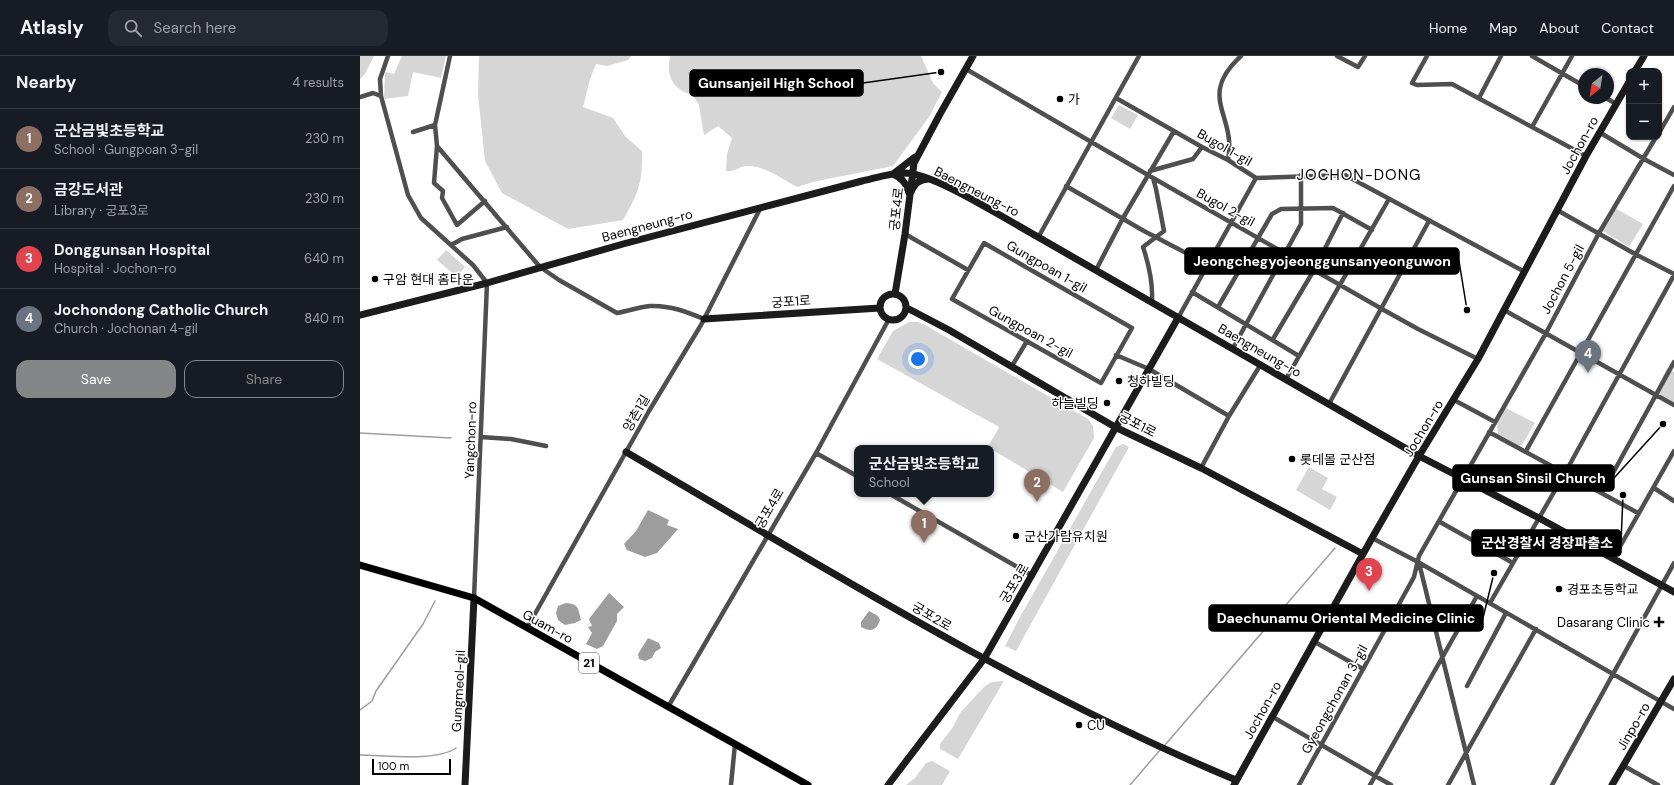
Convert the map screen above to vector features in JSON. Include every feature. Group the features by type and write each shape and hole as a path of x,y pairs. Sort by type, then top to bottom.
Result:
{"main road":[{"name":"Guam-ro","path":"360,565 474,598 808,785"}],"street":[{"path":"388,56 380,79 381,96 408,195 421,218 473,265 487,283"},
{"path":"450,56 435,125 437,146 434,183 443,191 442,198 457,225 485,201"},
{"path":"950,188 921,171 917,163 918,156 973,56"},
{"path":"1039,236 1139,56"},
{"path":"1228,160 1231,146 1219,99 1219,91 1227,72 1241,56"},
{"path":"1337,56 1358,66 1365,56"},
{"path":"1427,56 1412,83 1418,86 1452,84 1586,156"},
{"path":"1479,98 1500,56"},
{"path":"1532,56 1578,83"},
{"path":"1532,127 1572,56"},
{"path":"1637,68 1644,56"},
{"name":"Bugol 2-gil","path":"966,69 1091,142 1149,173 1153,178 1418,330 1478,359"},
{"name":"Jochon-ro","path":"1235,783 1271,716 1372,538 1419,456 1478,359 1599,132 1626,87"},
{"path":"360,97 373,93 381,96"},
{"name":"Bugol 1-gil","path":"1116,98 1202,147 1228,160 1256,178 1301,175 1345,175 1525,272"},
{"path":"1662,128 1674,107"},
{"path":"413,132 435,125"},
{"path":"1096,270 1123,218 1174,131"},
{"path":"1599,132 1674,175"},
{"name":"Jochon 5-gil","path":"1464,479 1489,432 1546,333 1599,233 1654,140"},
{"path":"437,146 540,267 559,280 617,313 650,306 666,306 680,309 704,319"},
{"path":"1149,173 1193,159 1202,147"},
{"path":"909,196 903,180 893,174 918,156"},
{"name":"궁포4로","path":"895,294 905,234 912,174 918,156"},
{"name":"Baengneung-ro","path":"360,315 487,283 540,267 761,207 893,174 912,174 950,188 1039,236 1152,301 1178,318 1261,364 1419,456 1540,518 1674,592"},
{"path":"1233,348 1301,224 1301,175"},
{"path":"1152,301 1149,265 1142,247 1164,232 1153,178"},
{"path":"1178,318 1256,178"},
{"path":"909,196 916,182 928,179"},
{"path":"1066,186 1207,264"},
{"path":"1526,452 1674,186"},
{"path":"1286,379 1389,199"},
{"name":"양촌1길","path":"527,628 626,452 704,319 761,207"},
{"path":"1218,307 1272,214 1281,209 1333,208 1372,230"},
{"path":"1490,603 1540,518 1674,275 1557,210"},
{"path":"1273,339 1314,270 1343,213"},
{"path":"1329,404 1430,221"},
{"path":"451,244 462,239 507,227"},
{"path":"905,234 968,270"},
{"name":"Gungpoan 1-gil","path":"968,270 984,243 1132,328 1116,355"},
{"name":"Gungpoan 2-gil","path":"968,270 952,299 1100,383 1116,355"},
{"name":"Yangchon-ro","path":"474,598 487,283"},
{"path":"1192,292 1273,339 1299,356"},
{"path":"895,294 902,297 907,308 906,312 901,318 893,320 883,315 880,308 884,297 895,294"},
{"name":"궁포1로","path":"704,319 880,308"},
{"name":"궁포1로","path":"907,308 1012,366 1115,427 1201,468 1363,554"},
{"path":"1504,310 1674,405"},
{"name":"궁포3로","path":"888,785 984,659 995,638 1033,576 1115,427 1178,318"},
{"name":"궁포4로","path":"668,707 816,452 889,319"},
{"path":"1012,366 1027,341"},
{"path":"1116,355 1149,369 1229,416"},
{"path":"1602,493 1674,362"},
{"path":"1201,468 1229,416 1261,364"},
{"path":"1454,400 1495,422"},
{"path":"1489,432 1638,513"},
{"path":"481,437 511,439 546,446"},
{"path":"1613,559 1674,451"},
{"name":"궁포2로","path":"626,452 767,535 984,659 1172,754 1235,783"},
{"path":"816,452 854,474"},
{"path":"1464,479 1440,522 1513,563"},
{"path":"1654,488 1674,501"},
{"path":"895,497 1033,576"},
{"name":"Gyeongchonan 3-gil","path":"1299,785 1414,577 1419,556 1440,522"},
{"path":"1372,538 1418,562 1674,709"},
{"path":"1418,562 1474,785"},
{"path":"1552,785 1674,564"},
{"path":"1370,785 1441,657 1477,596"},
{"name":"Gungmeol-gil","path":"465,785 474,598"},
{"path":"1467,686 1506,613"},
{"path":"1448,785 1536,629"},
{"path":"1313,641 1363,669"},
{"name":"Jinpo-ro","path":"1612,785 1674,679"},
{"path":"1271,716 1390,785"},
{"path":"731,785 735,744"},
{"path":"1624,766 1658,785"}],"shaded area":[{"path":"360,56 374,56 365,74 360,79"},
{"path":"402,56 446,56 441,78 413,72 408,96 384,99 385,72 394,74"},
{"path":"479,56 631,56 628,60 607,66 596,64 590,79 583,107 613,118 625,136 642,151 642,171 636,195 623,220 568,229 502,193 485,161 478,95"},
{"path":"670,56 921,56 933,83 942,92 929,117 893,166 817,181 797,187 773,173 753,166 744,166 732,171 726,171 727,154 732,138 718,126 704,135 699,105 692,94 683,92 676,86 669,74"},
{"path":"1119,105 1138,115 1130,129 1111,118"},
{"path":"1615,208 1643,224 1629,247 1601,230"},
{"path":"446,250 465,267 457,277 437,260"},
{"path":"909,322 918,322 925,325 1088,419 1093,426 1094,438 1063,492 994,451 994,445 989,445 999,427 877,359 893,331"},
{"path":"1667,368 1674,372 1674,404 1657,395 1656,390"},
{"path":"1506,408 1535,423 1522,445 1517,445 1498,434 1497,424"},
{"path":"1123,444 1129,447 1016,651 1005,646 1116,447"},
{"path":"1309,467 1328,478 1322,489 1337,497 1330,510 1296,490"},
{"path":"648,510 669,520 667,525 678,529 657,553 645,557 627,550 624,544 636,531"},
{"path":"609,593 624,607 617,614 617,621 603,646 597,649 586,644 592,633 588,627 592,626 589,619"},
{"path":"566,603 573,604 577,607 581,620 565,625 558,620 556,613 558,606"},
{"path":"869,611 878,616 880,620 873,630 868,630 861,627 861,622"},
{"path":"648,638 659,643 661,648 655,652 652,658 645,661 639,659 638,654"},
{"path":"1004,681 958,759 940,749 940,744 953,727 960,713 984,687 991,682"},
{"path":"932,761 950,771 942,785 906,785 915,778 926,763"}],"waterway":[{"path":"360,433 451,438"},
{"path":"1165,745 1335,548"},
{"path":"360,710 372,701 376,691 423,624 435,601"},
{"path":"360,755 410,757 436,755 456,748"},
{"path":"1130,785 1161,749"}],"place":[{"name":"Gunsanjeil High School","path":"941,72"},
{"name":"가","path":"1060,99"},
{"name":"구암 현대 홈타운","path":"375,279"},
{"name":"Jeongchegyojeonggunsanyeonguwon","path":"1467,310"},
{"name":"Jochondong Catholic Church","path":"1588,373"},
{"name":"청하빌딩","path":"1119,381"},
{"name":"하늘빌딩","path":"1107,403"},
{"name":"Gunsan Sinsil Church","path":"1663,424"},
{"name":"롯데몰 군산점","path":"1292,459"},
{"name":"군산경찰서 경장파출소","path":"1623,495"},
{"name":"금강도서관","path":"1037,502"},
{"name":"군산가람유치원","path":"1016,536"},
{"name":"군산금빛초등학교","path":"924,543"},
{"name":"Daechunamu Oriental Medicine Clinic","path":"1494,573"},
{"name":"경포초등학교","path":"1559,589"},
{"name":"Donggunsan Hospital","path":"1369,591"},
{"name":"Dasarang Clinic","path":"1659,622"},
{"name":"CU","path":"1079,725"}],"district":[{"name":"JOCHON-DONG","path":"1359,175"}]}
